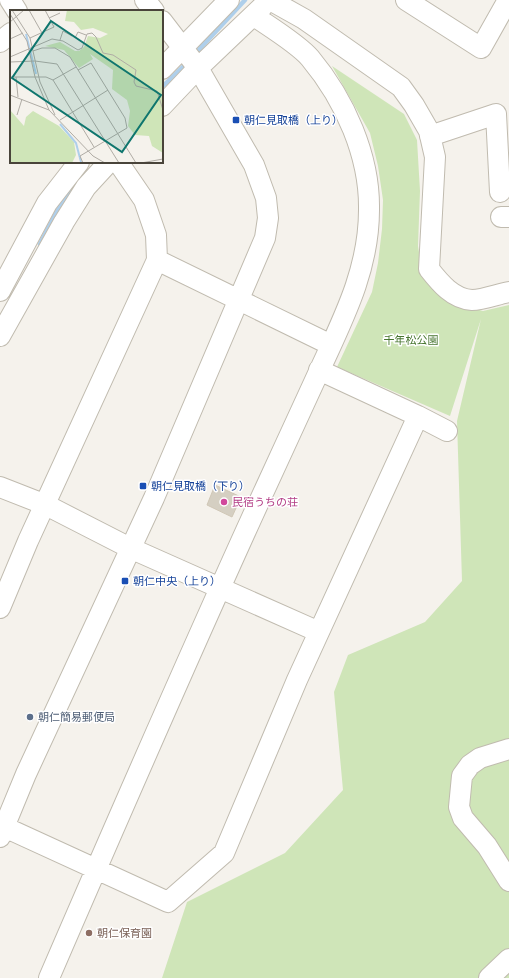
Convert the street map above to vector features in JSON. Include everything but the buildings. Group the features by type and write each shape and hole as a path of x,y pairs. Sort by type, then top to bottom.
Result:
{"street":[{"path":"10,0 16,10"},
{"path":"145,0 153,10"},
{"path":"163,104 190,57 229,0"},
{"path":"163,69 190,57 254,16 269,0 304,19 401,87 414,104 430,136 435,157 429,269 442,286 456,295 472,300 509,292"},
{"path":"406,0 481,48 508,0"},
{"path":"49,978 220,589 345,315 363,267 369,235 370,207 366,173 357,139 336,96 308,56 254,16"},
{"path":"163,22 190,57 254,165 266,198 268,218 265,238 240,299 130,548 1,830 96,869 168,902 224,853 319,632 418,416"},
{"path":"0,42 10,34"},
{"path":"430,136 496,114 500,192"},
{"path":"0,291 47,203 78,163"},
{"path":"0,336 64,222 86,187 108,163"},
{"path":"0,608 28,541 46,505 156,260 156,234 144,200 119,163"},
{"path":"156,260 240,299 331,345"},
{"path":"320,370 447,431"},
{"path":"0,487 46,505 130,548 319,632"},
{"path":"509,749 480,758 470,765 462,776 459,807 463,818 487,846 509,881"},
{"path":"490,978 509,958"}],"green space":[{"name":"千年松公園","path":"332,66 404,114 417,140 420,191 418,246 422,271 450,302 483,311 509,305 509,978 162,978 187,902 285,853 343,790 334,692 348,655 425,622 462,581 457,421 481,319 450,416 337,367 372,292 378,263 382,229 383,200 378,166 370,133"}],"waterway":[{"path":"194,55 245,0"},
{"path":"163,86 188,62"},
{"path":"40,244 70,189"}],"place":[{"name":"朝仁見取橋（上り）","path":"236,120"},
{"name":"朝仁見取橋（下り）","path":"143,486"},
{"name":"民宿うちの荘","path":"224,502"},
{"name":"朝仁中央（上り）","path":"125,581"},
{"name":"朝仁簡易郵便局","path":"30,717"},
{"name":"朝仁保育園","path":"89,933"}]}
